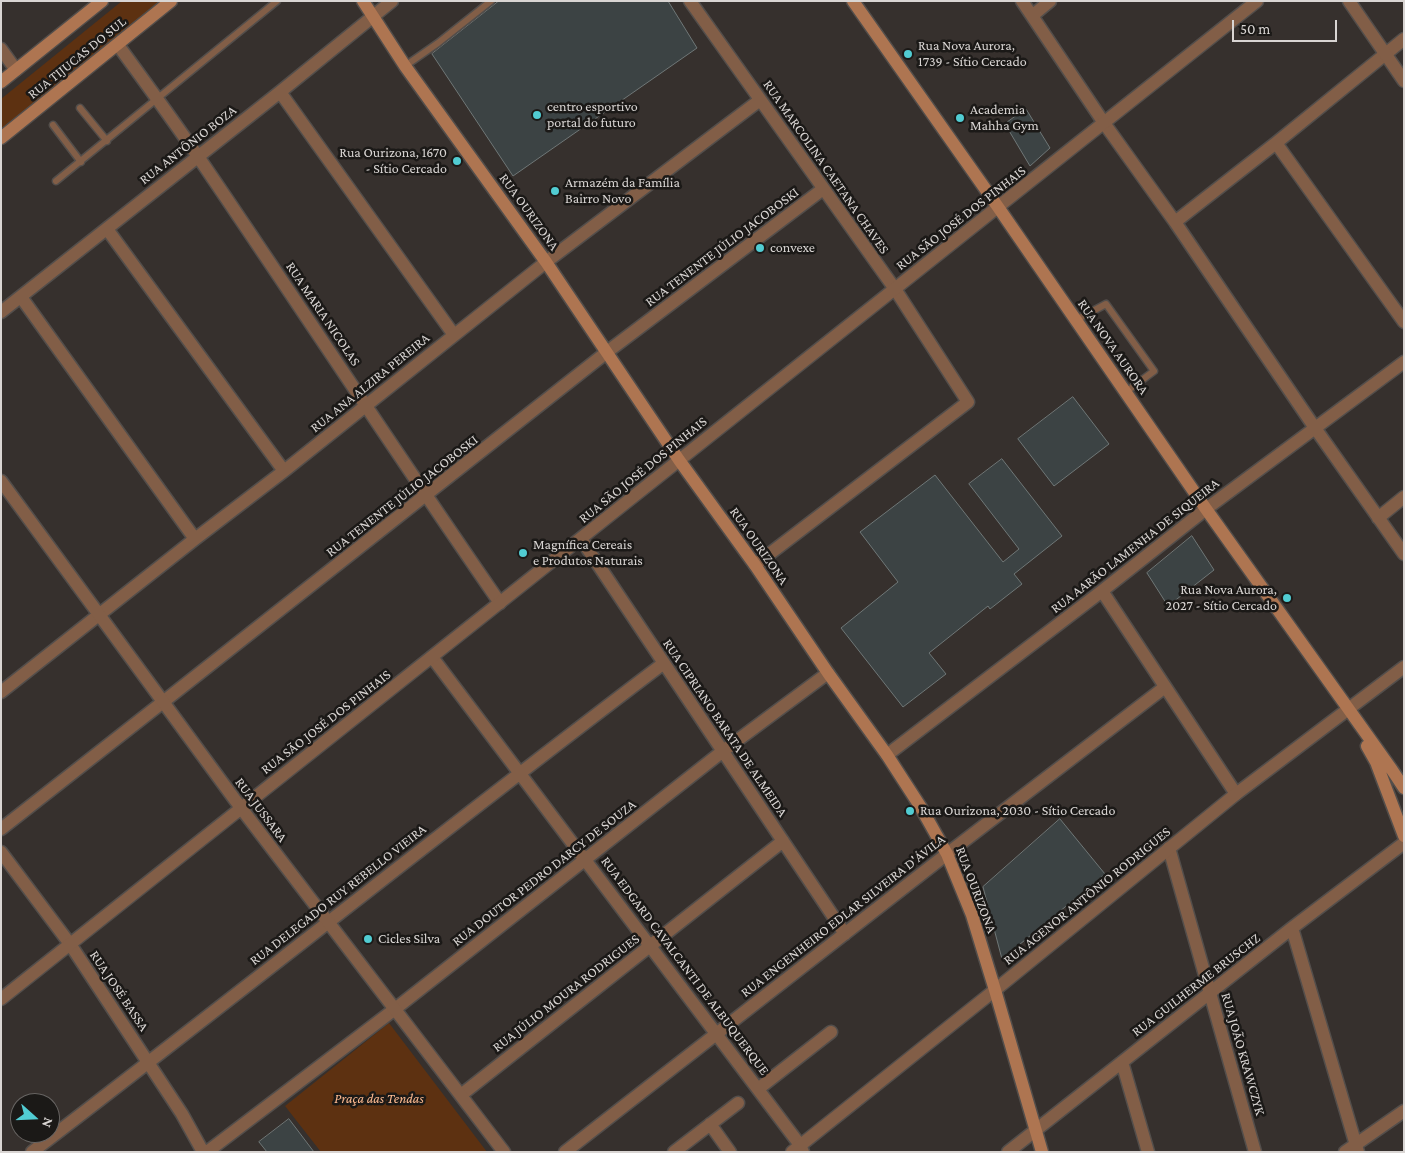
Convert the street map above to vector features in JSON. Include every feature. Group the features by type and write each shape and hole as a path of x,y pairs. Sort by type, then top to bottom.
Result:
{"main road":[{"name":"RUA TIJUCAS DO SUL","path":"1,82 102,1"},
{"name":"RUA TIJUCAS DO SUL","path":"1,138 171,1"},
{"name":"RUA OURIZONA","path":"363,1 405,66 546,262 679,460 755,565 828,673 887,755 920,806 947,854 972,915 1042,1152"},
{"name":"RUA NOVA AURORA","path":"853,1 998,207 1206,509 1404,788"},
{"name":"RUA NOVA AURORA","path":"1349,709 1376,762 1404,836"}],"street":[{"name":"RUA ANTÔNIO BOZA","path":"1,312 392,1"},
{"path":"1022,1 1104,124 1175,222 1315,428 1404,554"},
{"path":"1032,16 1050,1"},
{"name":"RUA SÃO JOSÉ DOS PINHAIS","path":"1,999 1257,1"},
{"path":"1349,1 1404,81"},
{"name":"RUA MARCOLINA CAETANA CHAVES","path":"696,4 760,100 895,289 968,402 755,565"},
{"path":"1175,222 1404,39"},
{"name":"RUA MARIA NICOLAS","path":"118,44 198,157 500,603"},
{"path":"1,49 16,70"},
{"path":"280,92 454,335"},
{"name":"RUA ANA ALZIRA PEREIRA","path":"3,686 99,615 284,471 546,262 760,100"},
{"path":"1276,143 1404,322"},
{"name":"RUA TENENTE JÚLIO JACOBOSKI","path":"1,828 164,702 607,352 823,189"},
{"path":"106,229 284,471"},
{"path":"21,297 195,539"},
{"name":"RUA AARÃO LAMENHA DE SIQUEIRA","path":"887,755 1206,509 1404,362"},
{"name":"RUA JUSSARA","path":"1,481 241,808 504,1152"},
{"path":"1378,518 1404,498"},
{"name":"RUA CIPRIANO BARATA DE ALMEIDA","path":"581,539 845,934"},
{"path":"1102,591 1236,794"},
{"name":"RUA EDGARD CAVALCANTI DE ALBUQUERQUE","path":"432,657 758,1090 798,1150"},
{"name":"RUA DELEGADO RUY REBELLO VIEIRA","path":"32,1152 519,772 664,663"},
{"name":"RUA AGENOR ANTÔNIO RODRIGUES","path":"798,1150 1236,794 1404,667"},
{"name":"RUA DOUTOR PEDRO DARCY DE SOUZA","path":"207,1152 395,1008 723,751 828,673"},
{"name":"RUA ENGENHEIRO EDLAR SILVEIRA D'ÁVILA","path":"565,1152 947,854 1165,687"},
{"name":"RUA JÚLIO MOURA RODRIGUES","path":"461,1095 783,841"},
{"name":"RUA GUILHERME BRUSCHZ","path":"1008,1152 1292,928 1404,843"},
{"name":"RUA JOÃO KRAWCZYK","path":"1169,848 1255,1152"},
{"name":"RUA JOSÉ BASSA","path":"1,852 70,944 182,1114 202,1152"},
{"path":"1292,928 1357,1148"},
{"path":"758,1090 831,1032"},
{"path":"1122,1062 1148,1152"},
{"path":"674,1152 738,1103"},
{"path":"1345,1152 1357,1148 1404,1111"},
{"path":"710,1124 730,1152"}],"lane":[{"path":"56,182 277,1"},
{"path":"405,66 438,43 491,1"},
{"path":"80,108 107,141"},
{"path":"53,125 81,162"},
{"path":"1076,320 1106,304 1154,371 1126,392"}],"green space":[{"path":"122,1 160,1 1,130 1,99"},
{"name":"Praça das Tendas","path":"389,1023 487,1152 321,1152 285,1106"}],"building":[{"name":"centro esportivo portal do futuro","path":"499,1 668,1 697,48 513,176 432,54"},
{"path":"1026,109 1050,148 1030,166 1005,124"},
{"path":"1073,397 1109,444 1054,486 1018,439"},
{"path":"1002,459 1062,536 1014,574 1022,584 990,609 988,606 929,653 946,674 903,707 841,628 898,582 860,532 935,475 1003,562 1019,549 969,484"},
{"path":"1192,536 1214,570 1168,606 1147,573"},
{"path":"1060,819 1105,874 1002,959 983,887"},
{"path":"289,1119 314,1152 267,1152 259,1142"}],"place":[{"name":"Rua Nova Aurora, 1739 - Sítio Cercado","path":"908,54"},
{"name":"centro esportivo portal do futuro","path":"537,115"},
{"name":"Academia Mahha Gym","path":"960,118"},
{"name":"Rua Ourizona, 1670 - Sítio Cercado","path":"457,161"},
{"name":"Armazém da Família Bairro Novo","path":"555,191"},
{"name":"convexe","path":"760,248"},
{"name":"Magnífica Cereais e Produtos Naturais","path":"523,553"},
{"name":"Rua Nova Aurora, 2027 - Sítio Cercado","path":"1287,598"},
{"name":"Rua Ourizona, 2030 - Sítio Cercado","path":"910,811"},
{"name":"Cicles Silva","path":"368,939"}]}
